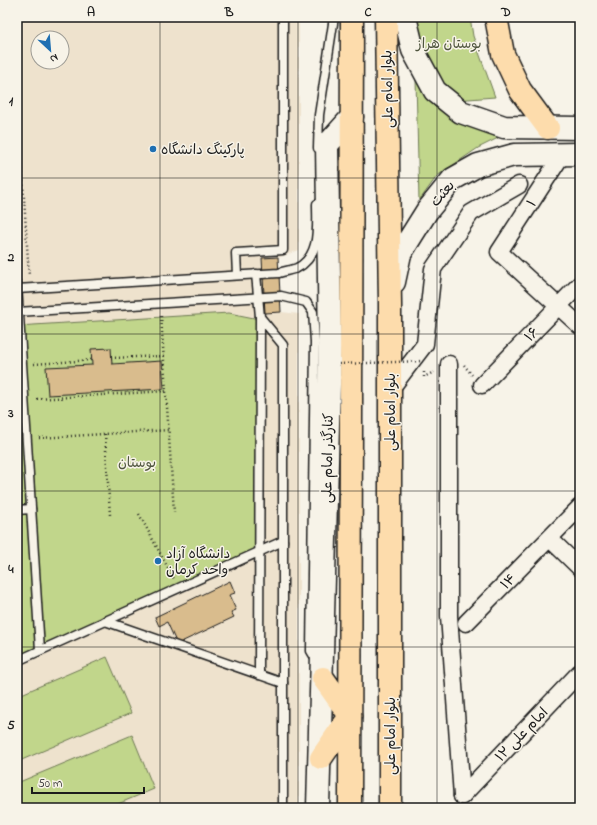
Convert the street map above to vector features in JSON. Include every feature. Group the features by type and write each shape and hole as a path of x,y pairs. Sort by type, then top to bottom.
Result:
{"main road":[{"path":"350,808 352,17"},
{"name":"بلوار امام علی","path":"386,17 390,305 390,808"},
{"path":"496,17 503,54 520,90 548,128"},
{"path":"322,678 350,716"},
{"path":"321,758 350,716"}],"street":[{"path":"405,17 413,50 435,91 461,112 504,127 580,128"},
{"name":"کنارگذر امام علی","path":"318,808 321,758 330,346 327,145 352,116"},
{"name":"بعثت","path":"390,305 400,254 426,211 453,178 478,165 514,156 571,154"},
{"name":"۱","path":"558,306 499,252 571,154"},
{"path":"390,390 425,344 433,269 471,213 519,185"},
{"name":"۱۶","path":"482,385 580,284"},
{"path":"558,306 580,326"},
{"name":"امام علی ۱۲","path":"449,364 449,616 462,796 580,672"},
{"name":"۱۴","path":"466,623 580,507"},
{"path":"550,539 580,568"}],"lane":[{"path":"237,275 236,253 283,250 283,17"},
{"path":"318,160 319,115 334,17"},
{"path":"17,289 279,273 298,268 312,256 317,236 317,198"},
{"path":"256,274 260,318 260,675"},
{"path":"17,283 40,650"},
{"path":"18,312 281,296 306,302 313,312 315,342 311,651 322,678"},
{"path":"260,318 283,345 283,808"},
{"path":"17,510 31,509"},
{"path":"17,660 283,542"},
{"path":"105,621 283,683"}],"path":[{"path":"17,89 29,276"},
{"path":"162,316 174,512"},
{"path":"111,358 164,356"},
{"path":"34,364 91,360"},
{"path":"339,364 423,361"},
{"path":"36,399 166,391"},
{"path":"39,438 169,430"},
{"path":"105,434 110,515"},
{"path":"139,514 179,588"}],"shaded area":[{"name":"دانشگاه آزاد واحد کرمان","path":"17,17 299,17 299,250 278,258 281,312 299,314 299,808 17,808"}],"green space":[{"name":"بوستان هراز","path":"411,17 470,17 473,36 495,97 455,100 429,64"},
{"path":"416,80 435,107 498,138 478,148 437,176 419,201"},
{"name":"بوستان","path":"229,313 259,319 258,551 17,659 17,326"},
{"path":"107,657 131,713 17,762 17,696"},
{"path":"132,735 154,789 108,808 17,808 17,783"}],"building":[{"path":"278,257 281,312 265,313 262,258"},
{"path":"111,348 112,364 162,361 164,389 48,395 46,367 92,365 91,349"},
{"path":"230,581 235,593 229,595 236,610 231,612 234,617 177,644 167,622 159,626 155,617"}],"place":[{"name":"پارکینگ دانشگاه","path":"153,149"},
{"name":"دانشگاه آزاد واحد کرمان","path":"158,561"}]}
